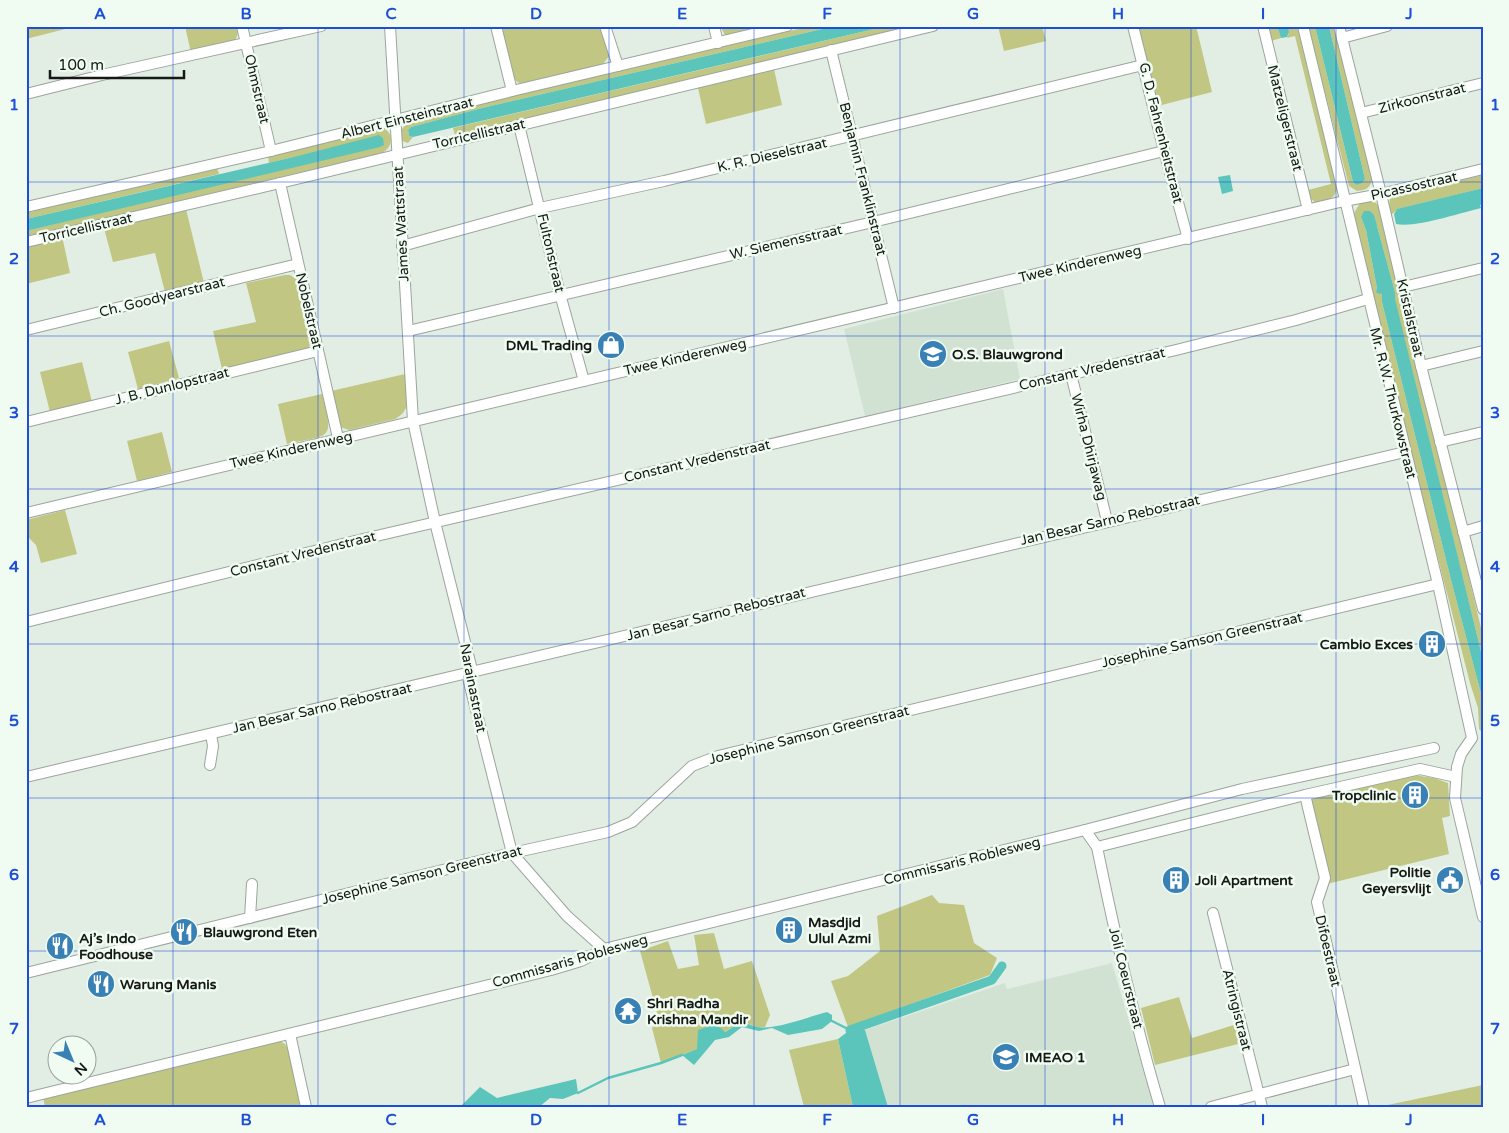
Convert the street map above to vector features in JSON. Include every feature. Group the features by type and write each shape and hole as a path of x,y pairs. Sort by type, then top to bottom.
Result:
{"street":[{"name":"Ohmstraat","path":"242,26 271,151"},
{"path":"26,94 321,26"},
{"name":"James Wattstraat","path":"390,26 394,121 413,421"},
{"path":"496,26 512,92"},
{"path":"605,26 618,66"},
{"path":"714,26 718,43"},
{"name":"Albert Einsteinstraat","path":"26,207 271,151 787,26"},
{"name":"Torricellistraat","path":"26,242 933,26"},
{"name":"G. D. Fahrenheitstraat","path":"1133,26 1188,239"},
{"name":"Matzeligerstraat","path":"1263,26 1308,210"},
{"name":"Mr. R.W. Thurkowstraat","path":"1303,26 1344,202 1438,584 1472,738"},
{"name":"Kristalstraat","path":"1339,26 1421,366 1483,609"},
{"path":"1342,38 1387,26"},
{"name":"Benjamin Franklinstraat","path":"831,50 894,308"},
{"name":"K. R. Dieselstraat","path":"402,246 540,208 664,181 1143,65"},
{"name":"Zirkoonstraat","path":"1361,113 1483,84"},
{"name":"Fultonstraat","path":"519,124 560,294 584,381"},
{"name":"W. Siemensstraat","path":"408,331 873,222 1164,150"},
{"name":"Picassostraat","path":"1344,202 1483,169"},
{"name":"Nobelstraat","path":"280,183 338,438"},
{"name":"Twee Kinderenweg","path":"26,513 1344,202"},
{"name":"Ch. Goodyearstraat","path":"26,330 298,264"},
{"path":"1402,287 1483,268"},
{"name":"Constant Vredenstraat","path":"26,622 435,522 1176,350 1278,325 1368,299"},
{"name":"J. B. Dunlopstraat","path":"26,422 318,351"},
{"path":"1421,366 1483,351"},
{"name":"Wirha Dhirjawag","path":"1071,374 1107,521"},
{"name":"Narainastraat","path":"413,421 470,666 468,674 512,853 567,916 604,949"},
{"path":"1440,442 1483,432"},
{"name":"Jan Besar Sarno Rebostraat","path":"26,777 1405,452"},
{"path":"1463,532 1483,526"},
{"name":"Josephine Samson Greenstraat","path":"26,972 512,853 608,832 632,822 692,766 718,756 1438,584"},
{"path":"210,765 211,734"},
{"path":"1483,740 1472,738 1461,754 1456,767 1456,798 1483,917"},
{"name":"Commissaris Roblesweg","path":"26,1098 551,970 581,961 604,949 1085,830 1242,789 1434,748"},
{"path":"1085,830 1097,847 1305,795 1420,769 1456,777"},
{"name":"Difoestraat","path":"1305,795 1326,878 1318,902 1364,1107"},
{"name":"Joli Coeurstraat","path":"1097,847 1129,996 1160,1107"},
{"path":"250,918 252,884"},
{"name":"Atringistraat","path":"1213,913 1262,1107"},
{"path":"290,1034 306,1107"},
{"path":"1211,1107 1355,1069"}],"shaded area":[{"name":"O.S. Blauwgrond","path":"1003,289 1020,379 865,416 844,329"},
{"name":"IMEAO 1","path":"1112,963 1154,1107 888,1107 865,1030 1005,983 1007,989"}],"green space":[{"path":"26,26 77,26 26,39"},
{"path":"185,26 237,26 238,34 232,44 191,53"},
{"path":"501,26 550,26 551,29 565,26 601,26 610,55 602,65 522,84 514,76"},
{"path":"720,26 773,26 729,36 725,35"},
{"path":"811,26 835,26 482,108 411,127 408,130 409,136 413,137 408,143 402,141 400,132 408,121"},
{"path":"887,26 914,26 455,135 453,128"},
{"path":"998,26 1042,26 1046,41 1004,51"},
{"path":"1151,26 1196,26 1212,92 1158,106 1139,29"},
{"path":"1267,26 1277,26 1281,38 1271,41"},
{"path":"1288,26 1297,26 1337,188 1332,197 1316,203 1310,198 1308,190 1331,184 1295,36 1287,38"},
{"path":"1308,26 1315,26 1353,182 1356,185 1365,179 1329,26 1335,26 1372,181 1370,186 1364,190 1357,191 1349,186"},
{"path":"774,69 782,105 706,124 698,88"},
{"path":"384,128 390,134 391,141 388,148 382,153 26,237 26,231 152,200 294,157 269,163 268,156"},
{"path":"217,167 219,174 26,219 26,213"},
{"path":"1483,175 1483,188 1398,209 1391,215 1390,198 1394,196"},
{"path":"1375,202 1379,207 1483,636 1483,660 1394,299 1395,292 1377,226 1361,217 1366,230 1376,291 1382,294 1382,302 1483,701 1483,733 1479,729 1478,708 1409,445 1354,213 1360,203"},
{"path":"186,209 204,283 165,292 155,253 113,262 104,228"},
{"path":"62,236 70,273 26,284 26,245"},
{"path":"290,275 296,279 311,339 308,348 222,369 213,331 256,322 246,283"},
{"path":"169,341 179,378 138,389 128,352"},
{"path":"82,362 92,402 50,412 40,372"},
{"path":"405,374 408,399 405,410 401,415 395,419 349,430 340,427 331,391"},
{"path":"322,394 328,420 326,433 313,439 287,444 278,404"},
{"path":"162,432 172,472 137,481 127,441"},
{"path":"65,510 77,554 41,563 36,545 26,535 26,520"},
{"path":"1414,775 1434,778 1448,783 1450,816 1442,818 1449,854 1327,884 1311,798"},
{"path":"932,895 939,903 964,905 974,943 997,958 990,975 848,1027 831,981 848,976 880,951 877,916"},
{"path":"714,933 724,969 752,961 770,1015 765,1027 756,1027 742,1021 697,1049 661,1063 652,1028 659,1020 640,951 668,941 678,969 699,965 694,935"},
{"path":"1179,997 1192,1038 1237,1024 1242,1043 1155,1065 1141,1008"},
{"path":"838,1039 853,1107 804,1107 789,1050"},
{"path":"280,1041 289,1050 302,1107 45,1107 43,1097 90,1086 98,1086 98,1084"},
{"path":"1483,1085 1483,1107 1378,1107"}],"water":[{"path":"835,26 887,26 413,137 409,136 408,130 411,127 482,108"},
{"path":"1277,26 1288,26 1289,32 1287,37 1281,38"},
{"path":"1315,26 1329,26 1365,179 1362,183 1356,185 1353,182"},
{"path":"379,135 383,138 384,145 380,147 26,231 26,219 294,157"},
{"path":"1230,175 1233,191 1222,194 1218,177"},
{"path":"1483,188 1483,204 1480,205 1481,208 1426,222 1405,225 1396,224 1394,214 1397,209"},
{"path":"1364,211 1370,211 1374,215 1395,292 1395,299 1483,660 1483,701 1382,302 1382,294 1376,291 1366,230 1361,217"},
{"path":"827,1012 832,1015 832,1021 822,1029 788,1035 772,1028 759,1031 742,1027 729,1037 715,1040 694,1065 682,1055 697,1049 698,1030 716,1024 725,1032 742,1021 757,1027 774,1027"},
{"path":"850,1030 865,1030 888,1107 853,1107 838,1039"},
{"path":"576,1079 578,1093 563,1099 550,1098 539,1107 460,1107 480,1087 497,1098"}],"waterway":[{"path":"853,1041 850,1030 992,980 1002,966"},
{"path":"832,1021 850,1030"},
{"path":"578,1093 608,1078 682,1055"}],"place":[{"name":"DML Trading","path":"611,345"},
{"name":"O.S. Blauwgrond","path":"933,354"},
{"name":"Cambio Exces","path":"1432,644"},
{"name":"Tropclinic","path":"1415,795"},
{"name":"Joli Apartment","path":"1176,880"},
{"name":"Politie Geyersvlijt","path":"1450,880"},
{"name":"Masdjid Ulul Azmi","path":"789,930"},
{"name":"Blauwgrond Eten","path":"184,932"},
{"name":"Aj’s Indo Foodhouse","path":"60,946"},
{"name":"Warung Manis","path":"101,984"},
{"name":"Shri Radha Krishna Mandir","path":"628,1011"},
{"name":"IMEAO 1","path":"1006,1057"}]}
